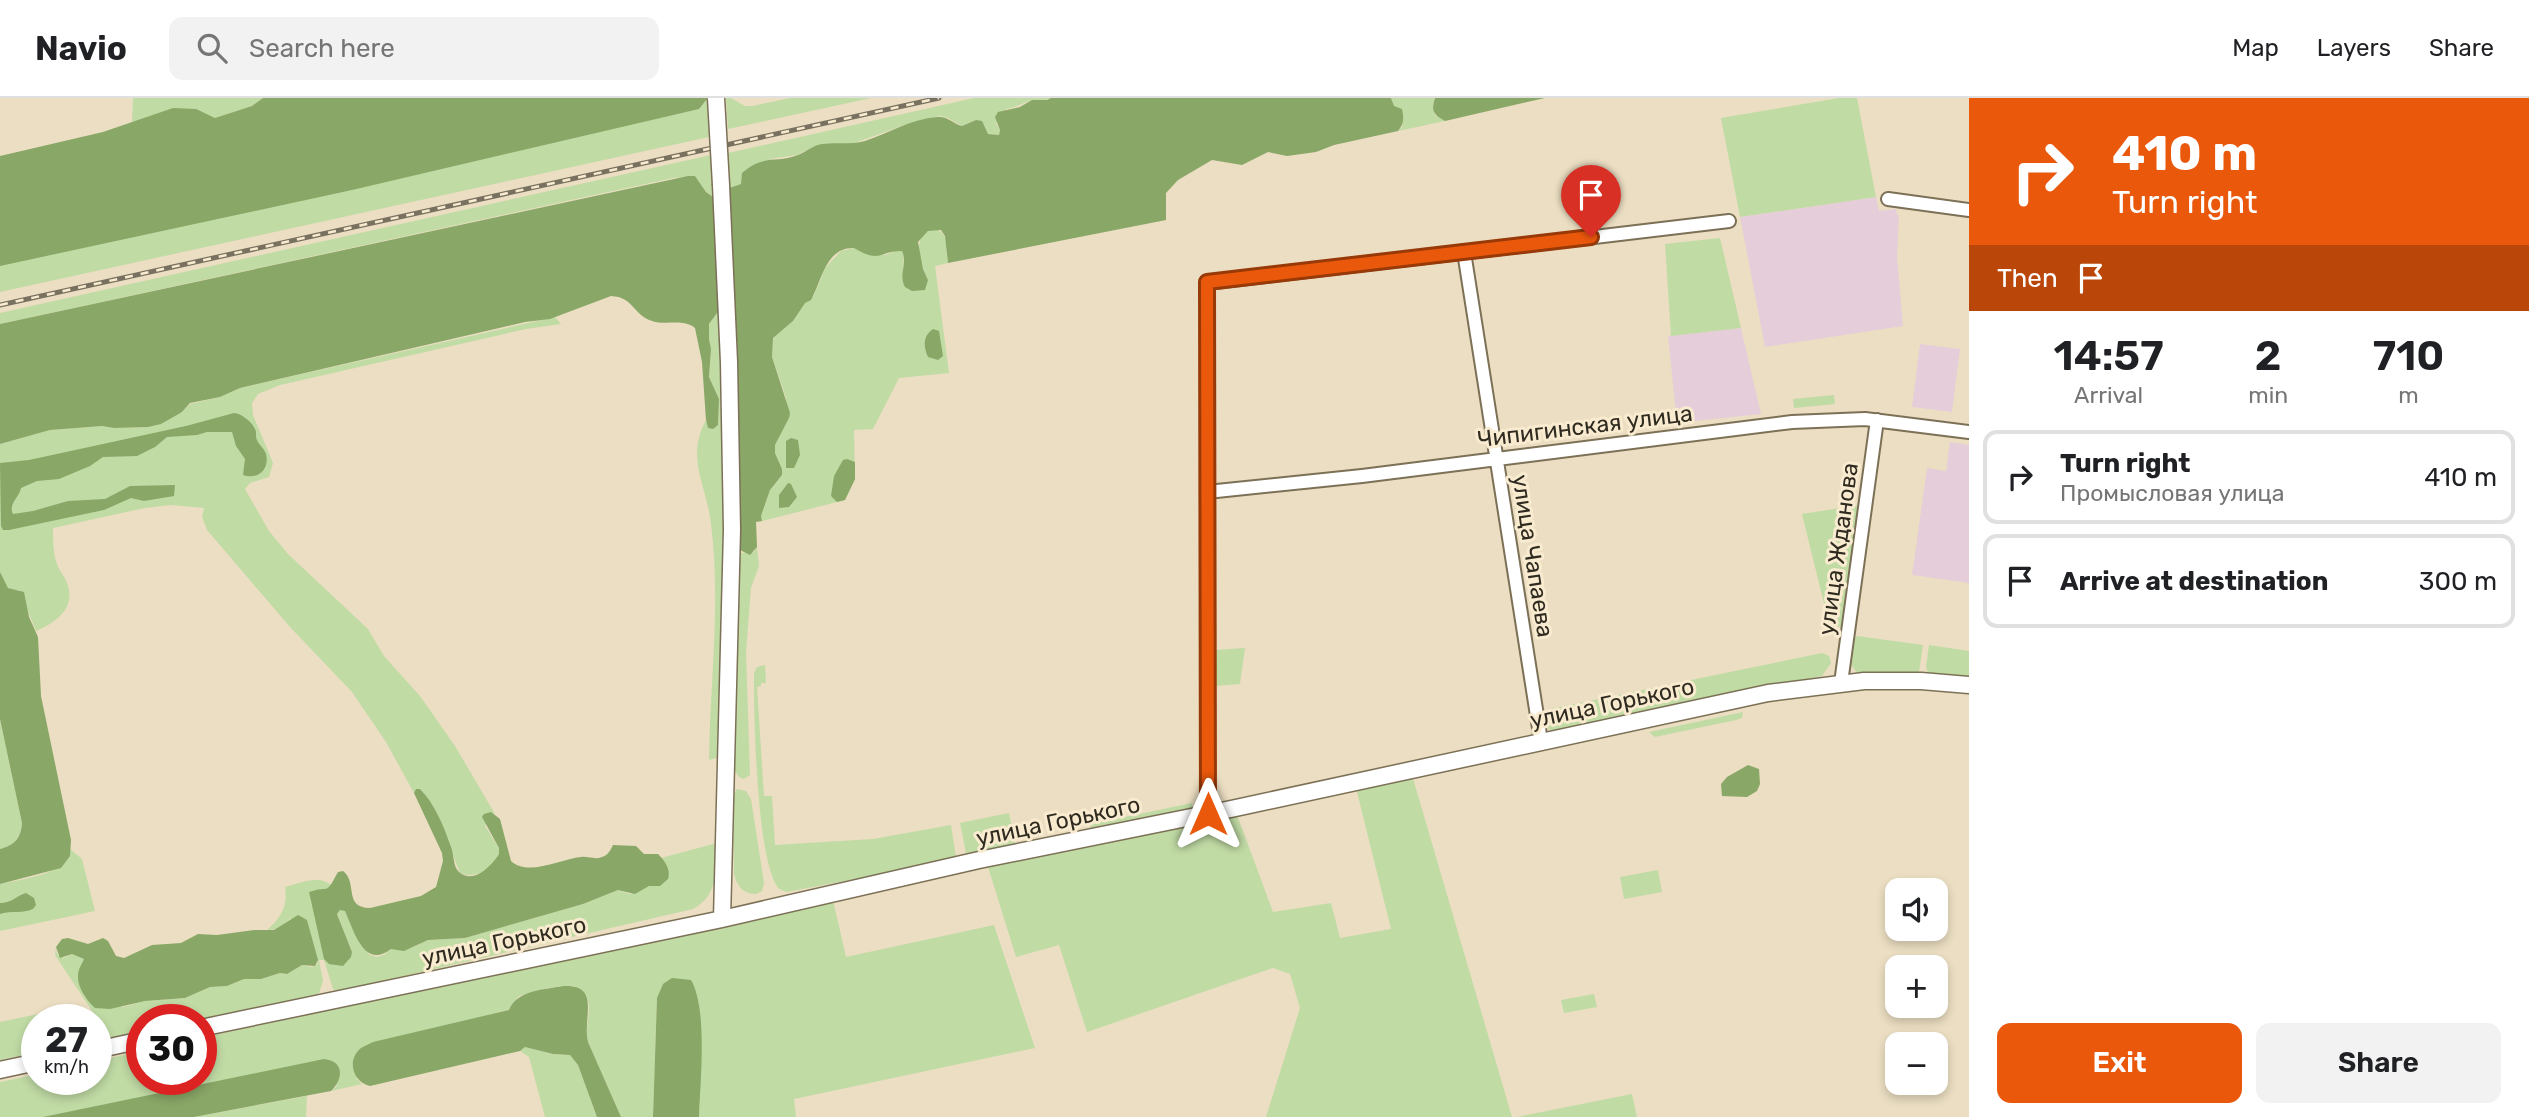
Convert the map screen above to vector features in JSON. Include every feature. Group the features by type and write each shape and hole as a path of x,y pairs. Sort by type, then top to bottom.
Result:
{"main road":[{"path":"716,98 729,374 732,517 722,919"},
{"name":"улица Горького","path":"217,1025 722,919 971,862 1208,814 1768,693 1841,683 1921,681 1969,685"},
{"path":"0,1070 21,1065"}],"street":[{"path":"1888,199 1969,210"},
{"path":"1208,814 1207,282 1729,221"},
{"name":"улица Чапаева","path":"1464,252 1541,741"},
{"name":"Чипигинская улица","path":"1207,492 1773,424 1839,419 1877,420 1969,432"},
{"name":"улица Жданова","path":"1841,683 1877,420"}],"shaded area":[{"path":"1876,197 1879,211 1896,209 1899,215 1897,256 1903,326 1765,347 1740,217"},
{"path":"1741,328 1761,414 1677,423 1668,336"},
{"path":"1920,344 1960,349 1952,412 1912,407"},
{"path":"1950,442 1969,445 1969,583 1912,575 1927,468 1946,471"}],"green space":[{"path":"133,98 263,98 252,106 215,118 182,109 132,123"},
{"path":"263,98 707,99 699,109 352,190 0,266 0,156 103,132 173,108 196,109 215,118 252,106"},
{"path":"726,98 745,106 753,106 790,98 871,98 728,129"},
{"path":"974,98 1051,98 1006,109 996,123 1000,130 999,135 988,134 976,120 962,126 940,116 910,123 849,145 815,146 797,155 770,159 741,184 729,188 728,153"},
{"path":"1391,98 1435,98 1435,115 1445,121 1398,131 1402,127 1402,110 1394,107"},
{"path":"1391,98 1394,106 1402,109 1403,118 1398,131 1334,145 1316,152 1287,156 1268,152 1242,165 1212,160 1178,180 1166,193 1166,220 948,263 945,236 941,230 928,231 918,242 928,280 925,290 912,291 905,287 902,278 902,251 875,256 854,248 837,253 826,266 811,300 805,303 793,321 773,338 772,357 790,413 775,445 782,475 770,490 761,516 762,521 756,522 757,547 750,555 740,550 739,440 729,188 741,184 742,173 757,163 790,158 828,143 865,141 927,118 944,118 962,126 976,120 982,121 988,134 999,135 995,117 998,112 1020,107 1032,100"},
{"path":"1435,98 1545,98 1445,121 1434,112"},
{"path":"1839,98 1857,98 1876,197 1740,217 1721,118"},
{"path":"707,99 709,137 0,292 0,262 699,109"},
{"path":"711,155 713,197 695,176 673,178 0,324 0,313"},
{"path":"695,176 713,197 720,309 709,324 709,377 719,399 718,425 713,429 708,428 706,420 702,362 695,328 685,323 652,321 624,299 611,296 550,319 525,322 240,388 220,397 190,403 182,412 161,424 148,427 102,426 50,430 0,444 0,324"},
{"path":"934,229 943,234 946,242 948,263 935,266 949,373 899,378 873,429 854,430 855,479 845,500 762,521 761,516 770,490 782,475 775,445 789,418 786,398 772,357 773,338 793,321 800,307 814,295 825,268 841,251 854,248 885,255 902,251 903,270 928,280 920,258 919,244 927,233"},
{"path":"1720,238 1741,328 1671,336 1665,244"},
{"path":"720,309 727,475 720,757 709,760 714,642 714,554 697,447 706,420 708,428 718,425 719,399 709,377 709,324"},
{"path":"555,317 561,324 526,329 280,385 258,394 252,403 253,415 273,463 269,477 250,483 245,489 269,531 288,554 368,629 384,656 420,696 455,746 495,814 491,812 485,826 499,848 499,854 492,864 478,874 460,873 435,810 416,789 414,793 386,742 352,692 290,627 207,530 202,517 204,508 171,505 145,508 53,528 55,557 68,586 68,602 66,609 56,620 36,631 19,590 11,590 4,583 0,572 0,444 50,430 102,426 148,427 182,412 190,404 220,397 240,388"},
{"path":"933,329 939,331 943,356 938,360 928,357 925,349 926,338"},
{"path":"1834,395 1835,404 1794,408 1793,399"},
{"path":"234,413 243,416 256,430 257,440 266,454 266,465 257,475 243,475 245,459 236,446 232,432 167,437 137,456 103,457 90,466 59,479 37,481 21,488 12,510 13,514 68,501 105,499 130,486 175,485 174,496 144,501 131,498 104,510 9,530 3,530 1,526 0,463 29,460"},
{"path":"791,438 798,440 800,455 794,468 786,468 786,441"},
{"path":"843,460 855,462 855,479 845,500 837,502 831,496 834,476"},
{"path":"788,483 797,497 789,507 779,508 779,495"},
{"path":"1860,505 1843,626 1830,628 1802,514"},
{"path":"757,547 759,566 751,588 746,652 750,775 744,779 734,770 740,550 742,553 754,552"},
{"path":"0,572 8,588 24,592 29,617 38,637 41,696 71,840 70,856 61,868 0,884 0,849 16,840 22,823 0,719"},
{"path":"1857,636 1923,645 1919,672 1858,674 1849,662 1852,642"},
{"path":"1929,645 1969,651 1969,678 1928,673 1926,667"},
{"path":"1245,648 1240,684 1215,686 1215,650"},
{"path":"1822,653 1829,656 1831,663 1822,676 1556,731 1550,730 1542,723 1542,713 1545,710"},
{"path":"765,665 766,683 757,687 764,796 772,796 775,845 873,839 951,825 956,857 954,860 787,892 779,889 771,873 765,849 758,786 754,673 757,667"},
{"path":"1743,712 1742,718 1736,720 1655,737 1649,732"},
{"path":"0,719 22,823 16,840 0,849"},
{"path":"1748,765 1759,769 1760,784 1757,791 1747,797 1722,796 1721,784 1727,777"},
{"path":"1412,775 1512,1117 1266,1117 1300,1008 1290,974 1273,968 1087,1032 1059,945 1016,957 988,867 1237,815 1273,912 1331,903 1340,938 1391,929 1356,788"},
{"path":"416,789 420,789 435,809 456,867 465,875 482,872 499,854 499,848 482,817 491,812 500,819 511,861 518,866 545,866 581,857 599,858 607,854 613,845 636,846 644,854 658,854 663,859 669,872 668,879 660,886 649,886 635,894 618,890 583,904 465,938 428,940 404,951 391,949 374,955 361,945 345,911 340,910 337,914 352,952 351,957 343,966 329,964 324,959 309,892 327,888 338,872 343,871 350,881 356,904 362,907 370,908 421,896 436,887 443,861 442,853 414,793"},
{"path":"737,789 746,791 751,799 764,883 762,891 756,894 741,888 734,874 733,795"},
{"path":"1192,803 1193,810 1092,831 1090,828 1091,824"},
{"path":"1009,813 1016,846 966,853 960,823"},
{"path":"717,843 716,872 708,896 693,909 339,991 333,989 324,960 319,960 323,981 319,993 217,1015 217,1004 134,1004 185,998 210,987 227,986 244,979 287,974 302,965 312,967 318,964 307,920 290,919 278,929 267,930 282,911 285,887 297,883 316,880 332,886 323,891 309,892 352,952 337,913 340,910 345,910 360,944 370,955 377,957 391,949 411,948 428,940 465,938 583,904 618,890 630,894 649,886 665,863 661,858"},
{"path":"70,849 82,859 95,911 0,931 0,884 31,878 53,870 67,858"},
{"path":"1658,870 1662,892 1624,899 1620,877"},
{"path":"26,893 34,898 36,905 33,909 0,914 0,903"},
{"path":"833,900 846,957 994,925 1035,1048 794,1099 796,1117 699,1117 701,1031 657,998 653,1117 621,1117 588,1042 587,997 581,990 562,986 519,996 509,1010 499,1012 356,1078 362,1084 331,1091 338,1085 43,1117 0,1117 0,1082 21,1077 21,1095 112,1095 112,1058 126,1054 126,1095 217,1095 217,1035"},
{"path":"298,915 307,920 318,960 315,966 302,965 287,974 244,979 227,986 210,987 185,998 145,1001 112,1009 112,1004 91,1004 86,998 78,980 84,959 72,954 60,958 56,947 62,939 68,938 88,944 103,938 108,941 116,956 124,958 152,945 181,943 198,934 274,930"},
{"path":"56,947 57,954 63,958 72,954 84,959 79,978 85,997 112,1004 87,1004 55,955"},
{"path":"672,978 691,980 700,1009 702,1047 699,1117 653,1117 657,998 663,984"},
{"path":"563,986 575,987 583,991 586,997 588,1042 621,1117 597,1117 578,1065 570,1055 525,1047 520,1051 370,1086 364,1084 356,1075 353,1064 356,1053 373,1042 509,1010 518,998 524,995"},
{"path":"1594,994 1597,1007 1564,1013 1561,1000"},
{"path":"112,1004 126,1006 126,1034 112,1038"},
{"path":"21,1018 21,1055 0,1060 0,1022"},
{"path":"525,1047 570,1055 578,1065 597,1117 545,1117 529,1057 520,1051"},
{"path":"324,1059 336,1063 340,1072 338,1082 331,1091 194,1117 43,1117 150,1095 217,1095 217,1081"},
{"path":"1632,1094 1637,1117 1517,1117"},
{"path":"307,1096 306,1117 194,1117"}],"railway":[{"path":"0,305 939,98"}],"route":[{"path":"1208,814 1207,282 1591,237"}]}
